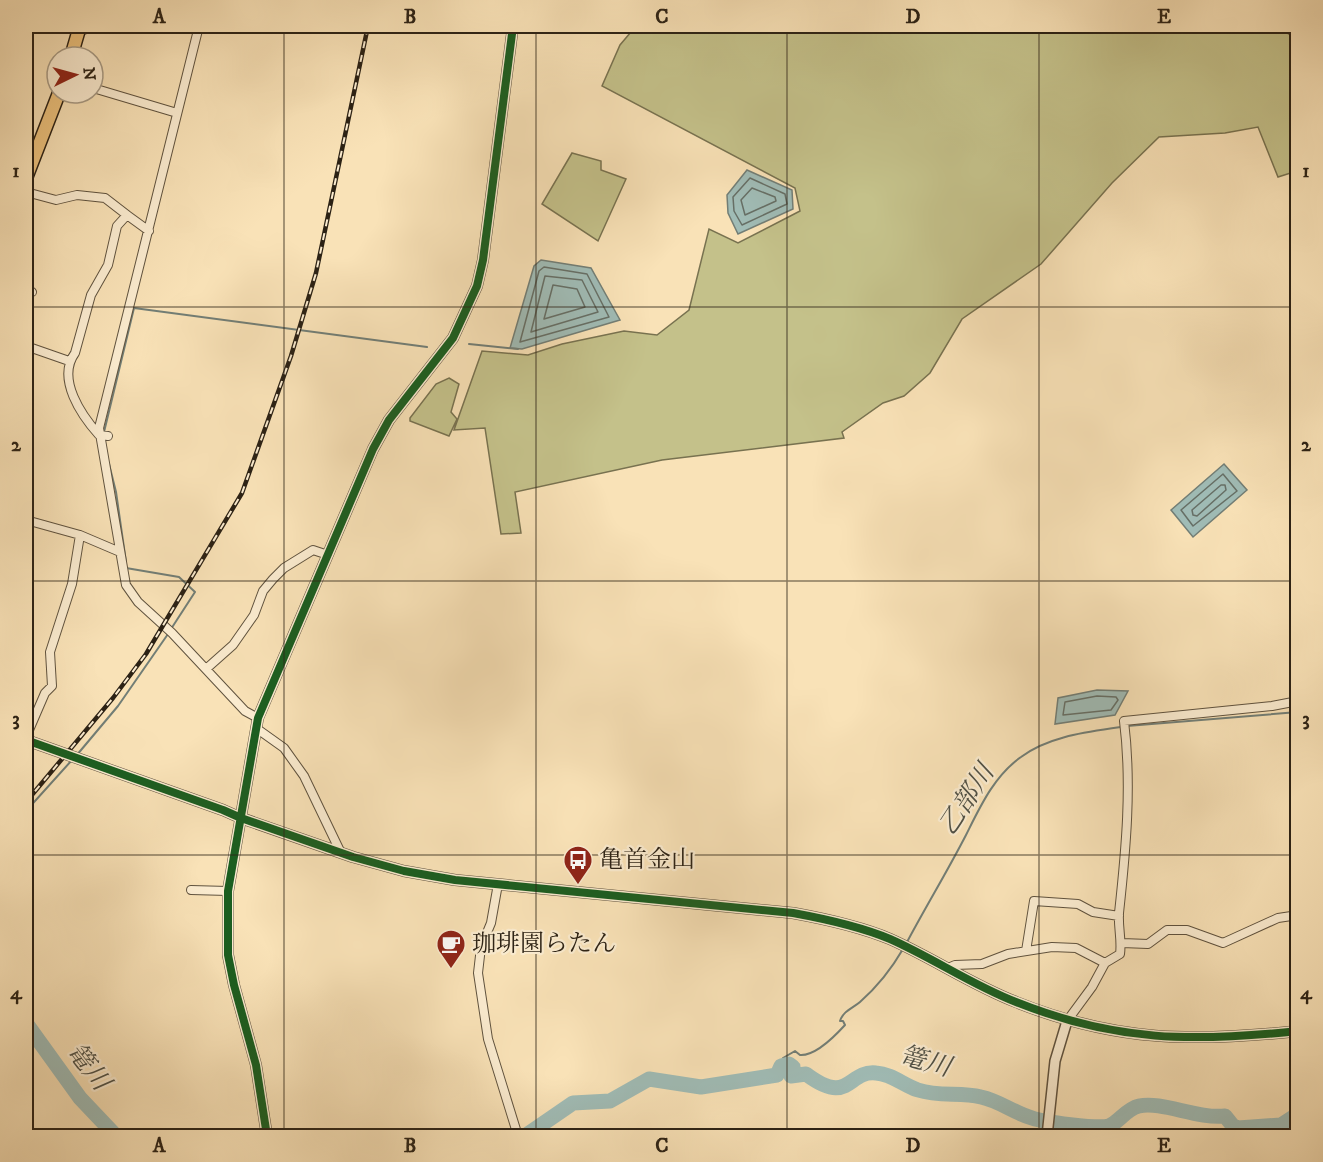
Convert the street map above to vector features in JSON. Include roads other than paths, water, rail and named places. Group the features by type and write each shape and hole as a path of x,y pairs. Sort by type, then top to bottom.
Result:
{"main road":[{"path":"75,45 80,28"},
{"path":"26,176 53,105"}],"street":[{"path":"26,30 32,26"},
{"path":"80,28 99,26"},
{"path":"199,26 99,428 103,436 126,585 138,602 172,633 245,711 258,718"},
{"path":"267,1137 256,1065 234,986 228,955 228,891 255,728 380,434 453,338 470,305 483,260 513,26"},
{"path":"105,92 177,113"},
{"path":"26,192 56,200 77,195 105,198 149,231"},
{"path":"103,436 80,413 70,383 69,361 75,353 96,283 108,265 117,226 127,215"},
{"path":"26,346 69,361"},
{"path":"26,520 80,535 120,552"},
{"path":"80,535 72,584 50,652 52,686 45,693 26,738 241,818 404,871 498,884 794,913 863,929 921,954 989,990 1067,1021 1117,1032 1182,1039 1231,1038 1298,1031"},
{"path":"206,669 233,645 254,615 263,591 284,567 313,550 328,555"},
{"path":"1047,1137 1055,1061 1067,1021 1092,987 1105,963 1120,954 1122,943 1119,916 1127,823 1124,721 1272,706 1298,701"},
{"path":"255,728 284,748 304,776 340,851"},
{"path":"498,884 478,973 488,1039 518,1137"},
{"path":"191,890 228,891"},
{"path":"1026,951 1034,901 1078,904 1092,912 1119,916"},
{"path":"1122,943 1148,944 1167,930 1187,930 1223,943 1278,918 1298,915"},
{"path":"948,968 955,965 982,964 1026,951 1052,947 1076,948 1105,963"}],"water":[{"path":"747,170 792,190 793,209 738,234 728,213 727,195"},
{"path":"541,260 591,268 620,320 522,349 510,348 534,266"},
{"path":"1224,464 1247,490 1193,537 1171,510"},
{"path":"1097,690 1128,691 1115,715 1055,724 1058,698"}],"waterway":[{"path":"104,432 134,308 427,347"},
{"path":"469,344 518,349"},
{"path":"109,464 116,492 126,562"},
{"path":"126,568 179,577 195,592 171,629"},
{"path":"76,756 118,706 168,634"},
{"name":"乙部川","path":"1127,726 1298,712"},
{"name":"乙部川","path":"906,944 982,803 1003,773 1021,757 1044,744 1082,733 1121,727"},
{"path":"26,811 72,760"},
{"name":"乙部川","path":"781,1066 783,1058 795,1051 800,1055 812,1052 836,1034 845,1025 843,1021 840,1021 843,1015 878,984 903,949"},
{"name":"篭川","path":"26,1023 80,1098 116,1136"},
{"name":"篭川","path":"525,1136 573,1103 610,1101 649,1079 701,1087 777,1075 781,1066 789,1064 793,1067 791,1076 806,1074 831,1087 847,1085 866,1074 876,1073 926,1092 981,1097 1032,1118 1083,1126 1109,1126 1134,1108 1148,1105 1203,1115 1225,1116 1233,1126 1238,1128 1281,1125 1298,1114"}],"railway":[{"path":"26,802 113,698 146,654 242,493 291,356 316,273 368,26"}],"place":[{"name":"亀首金山","path":"578,886"},
{"name":"珈琲園らたん","path":"451,970"}]}
